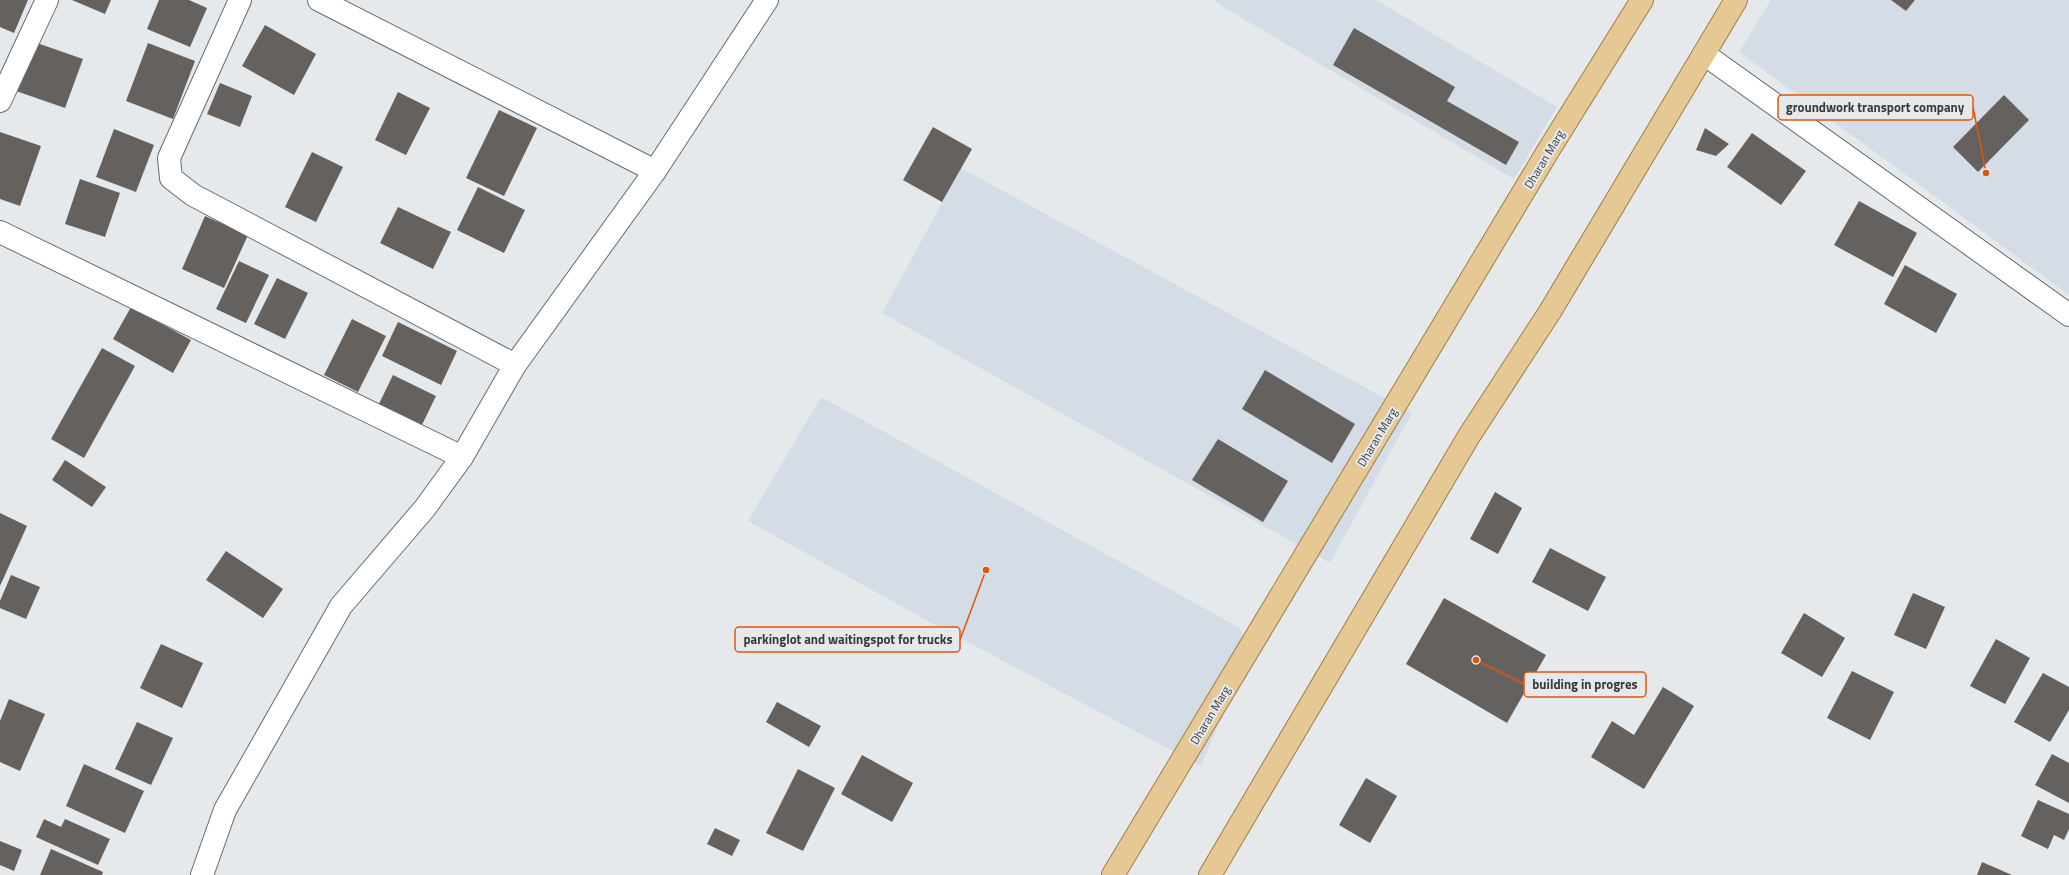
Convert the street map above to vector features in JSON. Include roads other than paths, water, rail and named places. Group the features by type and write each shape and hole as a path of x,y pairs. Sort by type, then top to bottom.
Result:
{"main road":[{"name":"Dharan Marg","path":"1113,875 1548,151 1642,0"},
{"path":"1210,875 1469,436 1551,310 1736,0"}],"street":[{"path":"0,101 47,0"},
{"path":"240,0 169,158 171,178 193,196 515,365"},
{"path":"319,0 654,171"},
{"path":"202,875 225,810 341,606 425,508 462,458 515,365 654,171 767,0"},
{"path":"1704,54 2069,315"},
{"path":"0,232 462,458"}],"place":[{"name":"groundwork transport company","path":"1986,173"},
{"name":"parkinglot and waitingspot for trucks","path":"986,570"},
{"name":"building in progres","path":"1476,660"}]}
